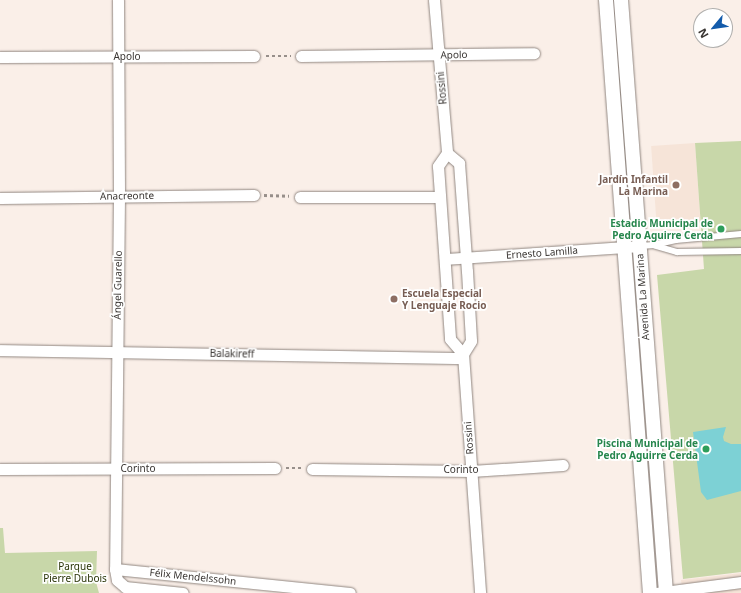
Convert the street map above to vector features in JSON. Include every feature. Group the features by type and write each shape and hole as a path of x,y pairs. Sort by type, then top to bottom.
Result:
{"street":[{"name":"Ángel Guarello","path":"115,569 119,196 117,57 118,0"},
{"name":"Rossini","path":"434,0 447,153 459,163 471,341 463,356 480,593"},
{"name":"Avenida La Marina","path":"606,0 650,593"},
{"name":"Avenida La Marina","path":"621,0 649,371 662,592"},
{"name":"Apolo","path":"301,56 534,53"},
{"name":"Apolo","path":"0,57 254,56"},
{"path":"611,60 626,59"},
{"path":"447,153 438,166 450,339 463,356"},
{"path":"617,155 633,154"},
{"name":"Anacreonte","path":"0,198 254,195"},
{"path":"300,197 440,197"},
{"name":"Ernesto Lamilla","path":"445,259 639,246"},
{"path":"630,324 645,323"},
{"name":"Balakireff","path":"0,350 117,353 463,356"},
{"path":"633,372 649,371"},
{"name":"Corinto","path":"312,468 471,471 563,465"},
{"name":"Corinto","path":"0,469 275,468"},
{"name":"Félix Mendelssohn","path":"182,593 125,588 117,580 115,569 350,593"},
{"path":"662,592 741,582"}],"lane":[{"path":"639,246 654,245 676,240 741,234"},
{"path":"654,245 677,252 741,251"}],"path":[{"path":"254,56 301,56"},
{"path":"254,195 300,197"},
{"path":"275,468 312,468"}],"shaded area":[{"name":"Jardín Infantil La Marina","path":"695,143 701,223 657,226 651,146"},
{"path":"741,573 741,593 683,593 681,580"}],"green space":[{"name":"Piscina Municipal de Pedro Aguirre Cerda","path":"741,141 741,572 683,579 657,275 704,269 695,143"},
{"name":"Parque Pierre Dubois","path":"0,528 3,528 5,553 97,551 96,582 99,593 0,593"}],"water":[{"path":"726,427 723,437 724,441 731,444 741,444 741,491 707,500 701,492 693,432"}],"place":[{"name":"Jardín Infantil La Marina","path":"676,185"},
{"name":"Estadio Municipal de Pedro Aguirre Cerda","path":"721,229"},
{"name":"Escuela Especial Y Lenguaje Rocio","path":"394,299"},
{"name":"Piscina Municipal de Pedro Aguirre Cerda","path":"706,449"}]}
